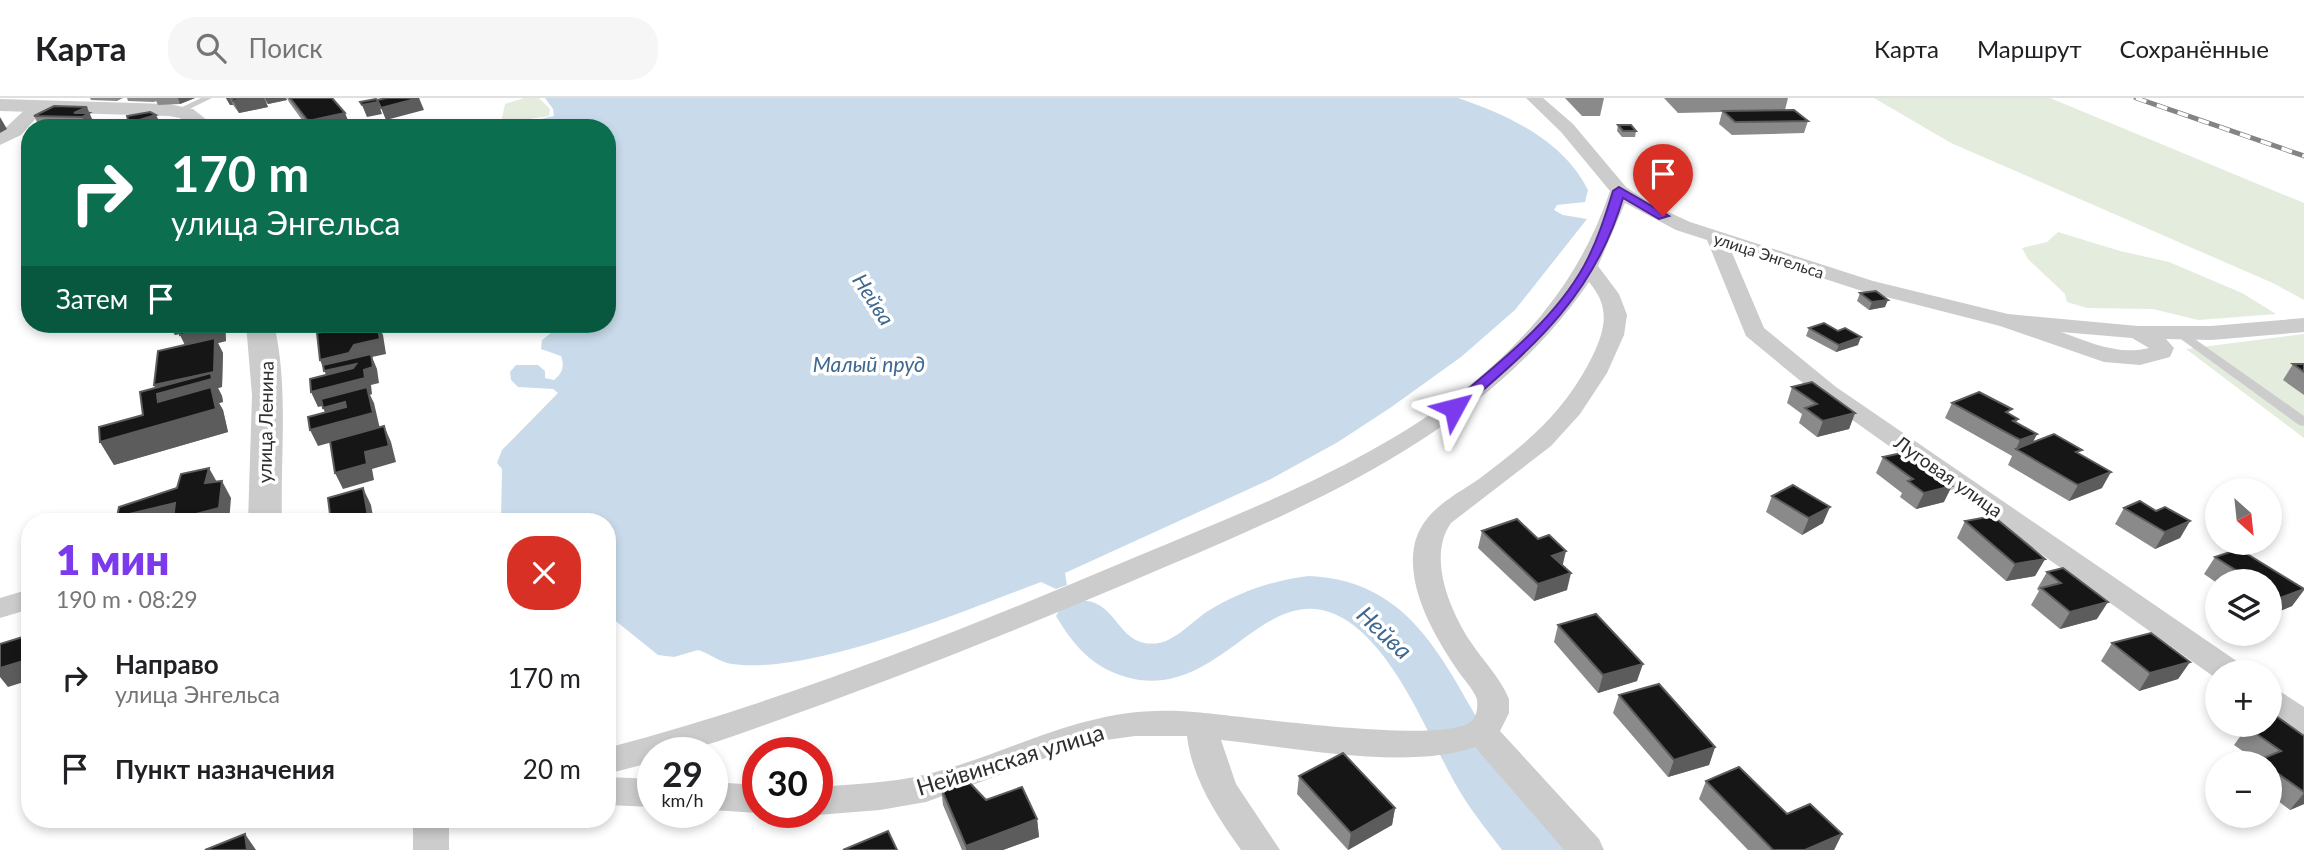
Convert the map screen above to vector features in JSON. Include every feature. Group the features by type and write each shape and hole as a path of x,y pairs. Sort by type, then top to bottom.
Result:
{"street":[{"name":"улица Энгельса","path":"1534,98 1586,149 1619,191 1644,208 1716,238 1866,286 2008,321 2104,355 2140,358 2162,352 2163,348 2135,332 2008,321"},
{"path":"0,105 178,111 197,119"},
{"path":"27,119 30,112 38,106"},
{"path":"0,140 21,128"},
{"path":"616,759 764,715 1033,613 1351,471 1470,398 1526,346 1589,269 1608,227 1619,191"},
{"name":"Луговая улица","path":"1716,238 1754,331 1828,392 2213,660"},
{"path":"1433,744 1458,741 1481,732 1491,719 1494,703 1484,681 1454,638 1432,590 1426,564 1428,542 1436,524 1456,505 1485,487 1554,431 1592,379 1616,323 1610,295 1589,269"},
{"path":"2135,332 2182,334 2304,325"},
{"name":"улица Ленина","path":"263,333 267,349 265,513"},
{"path":"0,608 21,602"},
{"path":"2282,708 2304,724"},
{"name":"Нейвинская улица","path":"833,800 875,797 939,785 991,764 1134,722 1433,744"},
{"path":"1203,727 1210,768 1231,810 1262,850"},
{"path":"1481,732 1586,850"},
{"path":"616,791 637,792"},
{"path":"431,828 431,850"}],"lane":[{"path":"178,111 208,98"},
{"path":"2182,334 2304,422"}],"green space":[{"path":"524,98 539,98 550,109 549,116 502,119 505,104"},
{"path":"1874,98 2050,98 2304,203 2304,300 2275,284 1951,143"},
{"path":"2058,232 2120,251 2169,262 2242,293 2276,314 2198,320 2153,309 2087,308 2067,302 2065,294 2028,259 2022,248 2047,242"},
{"path":"2304,334 2304,438 2186,349"}],"water":[{"name":"Малый пруд","path":"545,98 1458,98 1515,121 1549,143 1564,157 1588,190 1585,202 1557,205 1554,210 1563,215 1587,219 1515,310 1461,357 1338,442 1271,479 1065,573 1067,585 1056,589 1041,582 930,624 845,651 765,665 732,664 698,650 674,657 658,655 616,621 616,513 501,513 502,469 497,463 502,450 558,393 553,389 518,387 511,380 510,372 516,365 538,365 545,371 545,378 554,380 562,370 561,356 541,349 542,340 551,333 616,333 616,119 541,119 554,116 553,109"}],"building":[{"path":"290,98 332,98 345,113 317,119 306,119"},
{"path":"419,98 381,108 377,100"},
{"path":"376,99 378,102 362,105 360,102"},
{"path":"54,106 87,107 74,113 89,113 82,117 34,116"},
{"path":"1794,110 1808,121 1735,122 1723,111"},
{"path":"150,112 156,115 142,119 128,119 127,116"},
{"path":"1618,125 1631,125 1636,131 1623,131"},
{"path":"1876,291 1888,300 1872,302 1860,293"},
{"path":"1824,323 1838,331 1845,328 1861,337 1839,345 1809,328"},
{"path":"317,333 379,333 380,339 354,345 349,353 320,360"},
{"path":"215,338 214,372 154,385 158,351"},
{"path":"371,354 373,367 364,370 365,378 311,392 310,379 353,368 356,364 324,371 323,365"},
{"path":"2293,364 2304,364 2304,372"},
{"path":"211,373 212,379 157,394 158,402 211,387 216,409 100,442 99,427 143,415 140,392"},
{"path":"1812,382 1855,413 1823,421 1805,408 1817,404 1792,387"},
{"path":"367,387 373,413 310,430 308,417 346,407 345,402 323,408 321,399"},
{"path":"1979,392 2012,409 2006,412 2018,419 2013,421 2037,434 2020,440 1952,403"},
{"path":"384,426 389,446 365,452 367,464 335,473 330,441"},
{"path":"2054,434 2082,450 2076,452 2111,472 2078,485 2016,449"},
{"path":"1906,452 1952,486 1924,493 1908,481 1913,479 1883,457"},
{"path":"209,468 205,483 222,481 219,508 200,513 174,513 175,503 134,513 118,513 119,507 177,488 181,474"},
{"path":"1793,485 1830,507 1809,518 1772,496"},
{"path":"363,488 367,513 330,513 328,498"},
{"path":"2140,501 2156,511 2165,507 2190,521 2165,532 2124,508"},
{"path":"1993,516 2045,559 2015,564 1965,521"},
{"path":"1517,519 1538,539 1549,535 1566,551 1552,556 1571,573 1538,584 1482,531"},
{"path":"2249,555 2272,569 2234,569 2215,557"},
{"path":"2063,568 2108,602 2070,612 2041,588 2061,583 2047,572"},
{"path":"2282,575 2304,589 2282,597"},
{"path":"1596,614 1643,664 1603,675 1558,625"},
{"path":"2151,633 2190,662 2150,673 2112,643"},
{"path":"21,638 21,662 0,668 0,644"},
{"path":"1659,684 1715,747 1674,760 1619,695"},
{"path":"2282,720 2304,736 2304,792 2282,776 2281,751 2261,737 2282,737"},
{"path":"1343,753 1395,808 1351,833 1299,776"},
{"path":"1739,767 1787,814 1810,804 1842,834 1805,850 1773,850 1706,781"},
{"path":"966,779 986,800 1022,787 1037,819 966,846 941,788"},
{"path":"888,831 897,850 843,850"},
{"path":"245,834 247,850 205,850"}],"waterway":[{"name":"Нейва","path":"1082,616 1109,648 1129,658 1156,663 1180,657 1238,616 1273,600 1309,593 1345,598 1382,622 1414,658 1428,678 1482,776 1538,850"}],"railway":[{"path":"2136,98 2304,156"}],"route":[{"path":"1454,408 1470,398 1526,346 1561,306 1589,269 1608,227 1619,191 1644,208 1663,216"}]}
